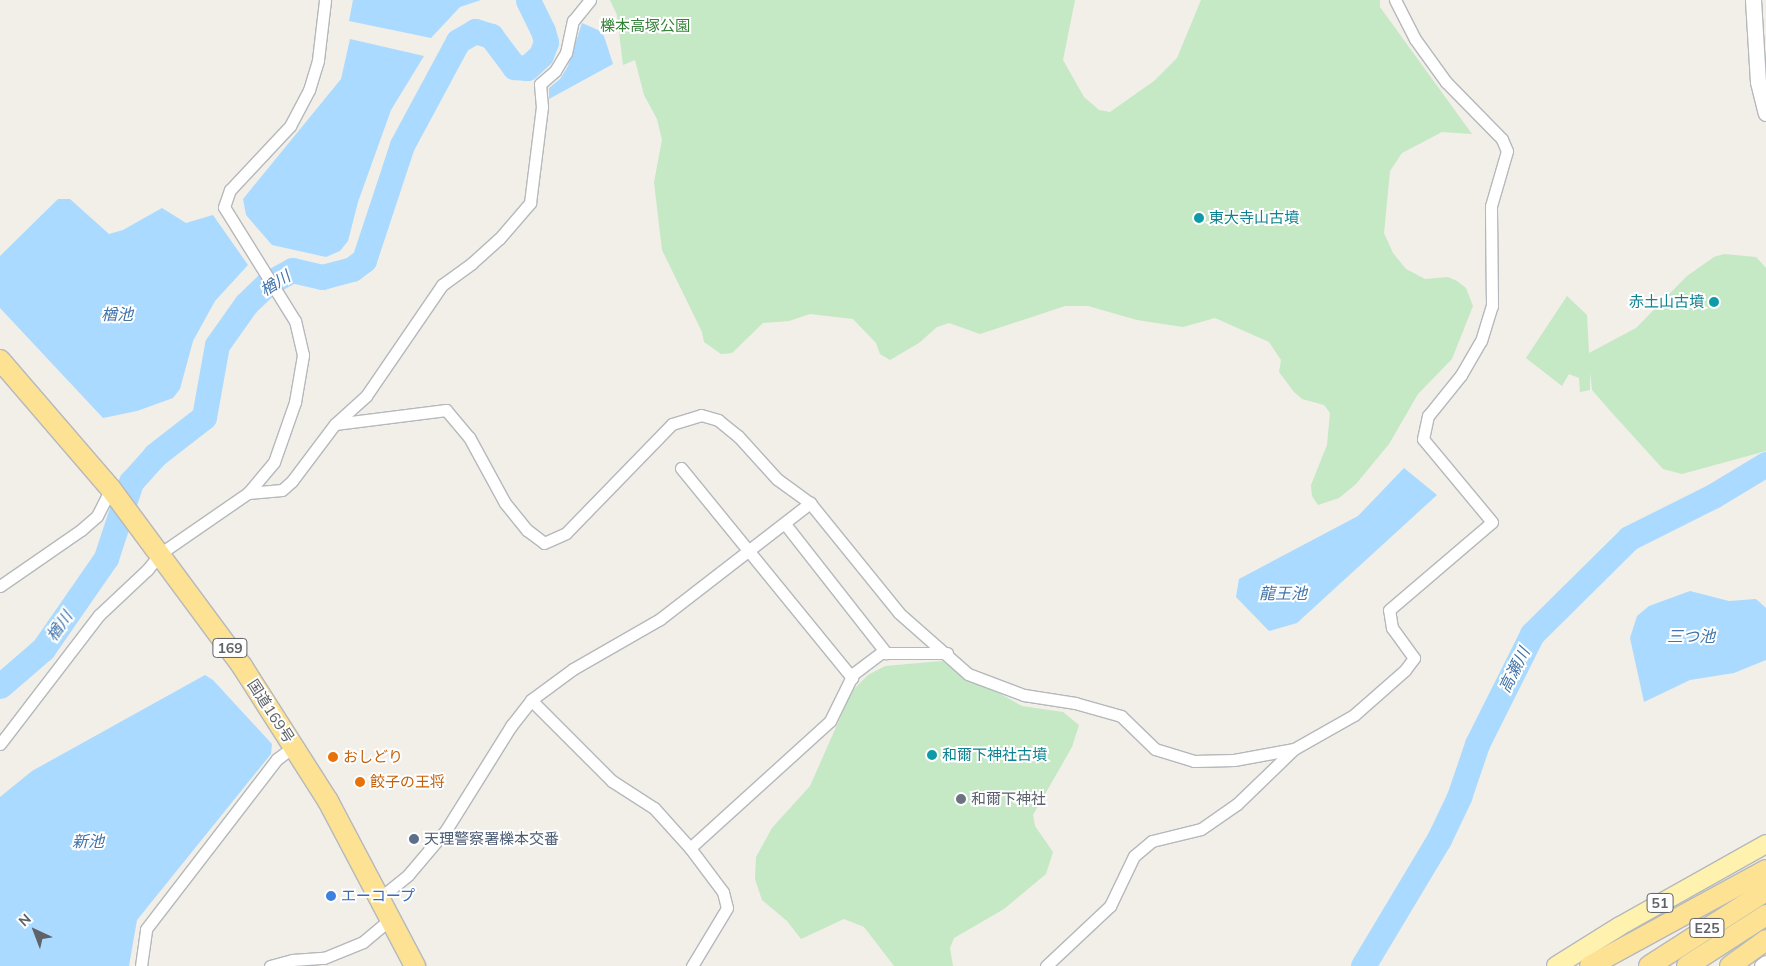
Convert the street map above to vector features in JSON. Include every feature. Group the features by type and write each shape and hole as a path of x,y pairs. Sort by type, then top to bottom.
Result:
{"highway":[{"name":"国道169号","path":"0,360 111,489 222,636 294,746 381,897 415,966"},
{"name":"E25","path":"1590,966 1766,870"},
{"name":"E25","path":"1649,966 1766,891"},
{"name":"E25","path":"1687,966 1766,915"},
{"path":"1730,966 1766,940"}],"main road":[{"name":"51","path":"1556,966 1620,926 1766,844"}],"street":[{"path":"0,744 99,615 147,570 161,553 248,493 274,462 295,402 303,355 295,321 224,207 230,190 290,126 309,90 318,60 325,0"},
{"path":"248,493 282,490 306,466 315,448 335,424 366,396 442,284 472,263 499,239 530,202 542,107 540,84 555,71 566,53 573,21 590,5 590,0"},
{"path":"1046,966 1110,906 1134,856 1152,841 1201,829 1237,804 1294,749 1354,715 1405,670 1414,658 1392,628 1388,610 1492,522 1423,439 1428,416 1461,375 1481,341 1492,306 1491,206 1507,150 1502,139 1446,82 1415,39 1395,0"},
{"path":"1753,0 1758,82 1766,113"},
{"path":"335,424 446,410 469,437 505,503 527,530 544,544 566,532 672,424 701,415 718,420 738,436 777,479 810,502 899,613 947,652 968,674 999,688 1121,716 1155,749 1194,761 1234,760 1294,749"},
{"path":"680,468 852,678"},
{"path":"0,586 81,530 97,516 111,489"},
{"path":"381,897 408,875 446,830 511,726 531,700 573,670 660,619 785,524 810,502"},
{"path":"785,524 886,653"},
{"path":"690,848 830,721 852,678 882,653 947,652"},
{"path":"531,700 612,780 654,808 690,848 723,892 727,908 692,966"},
{"path":"141,966 146,929 277,759 294,746"},
{"path":"270,966 292,960 324,958 364,942 392,918"},
{"path":"1762,966 1766,963"}],"green space":[{"name":"櫟本高塚公園","path":"610,0 1075,0 1063,60 1084,97 1099,110 1110,112 1154,81 1177,58 1201,0 1380,0 1380,7 1472,134 1442,132 1402,153 1390,171 1384,233 1393,253 1406,269 1425,279 1448,277 1457,281 1466,288 1473,306 1452,359 1418,394 1389,444 1356,484 1339,498 1318,505 1312,496 1311,485 1327,445 1330,413 1324,405 1302,399 1294,392 1279,372 1281,360 1269,342 1215,318 1183,327 1137,320 1088,306 1065,306 980,334 949,323 937,327 919,343 890,360 880,354 876,343 853,319 810,314 789,321 763,323 732,353 721,354 704,342 702,332 662,250 654,182 662,140 657,119 644,95 635,60 623,65 617,15"},
{"path":"1724,254 1756,257 1766,268 1766,451 1682,474 1663,469 1613,414 1592,390 1590,372 1590,390 1580,392 1579,378 1569,374 1562,386 1526,358 1567,296 1587,315 1589,353 1636,328 1687,276 1714,257"},
{"path":"942,661 1022,706 1063,712 1079,725 1072,747 1033,815 1035,826 1053,852 1046,874 1004,909 954,938 950,948 953,966 894,966 864,927 844,919 801,939 787,921 762,900 755,879 756,857 772,828 810,786 852,691 868,675 885,666"}],"water":[{"path":"353,0 481,0 460,7 431,38 349,21"},
{"path":"582,23 598,30 604,36 613,64 549,99 549,88 560,79 568,66"},
{"path":"350,39 424,56 391,110 358,202 348,241 340,251 326,257 272,245 246,215 243,199 341,79"},
{"name":"楢池","path":"58,199 70,199 109,234 123,230 162,208 186,223 213,215 248,265 215,301 193,341 180,389 173,398 137,411 103,418 0,308 0,256"},
{"name":"龍王池","path":"1404,468 1437,495 1297,623 1269,631 1236,597 1239,579 1358,516"},
{"name":"三つ池","path":"1690,591 1729,601 1756,599 1766,608 1766,660 1734,673 1690,680 1644,702 1630,638 1637,616 1649,606"},
{"name":"新池","path":"205,675 213,680 272,744 271,754 137,920 129,966 0,966 0,797 32,771"}],"waterway":[{"name":"楢川","path":"0,686 43,649 106,558 131,482 155,455 204,417 217,345 246,304 267,284 292,270 322,277 352,269 364,260 402,145 458,41 475,31 491,36 514,67 527,68 541,55 546,42 543,31 528,0"},
{"name":"高瀬川","path":"1363,966 1439,839 1459,797 1477,744 1532,634 1629,538 1713,496 1766,464"}],"place":[{"name":"東大寺山古墳","path":"1199,218"},
{"name":"赤土山古墳","path":"1714,302"},
{"name":"和爾下神社古墳","path":"932,755"},
{"name":"おしどり","path":"333,757"},
{"name":"餃子の王将","path":"360,782"},
{"name":"和爾下神社","path":"961,799"},
{"name":"天理警察署櫟本交番","path":"414,839"},
{"name":"エーコープ","path":"331,896"}]}
